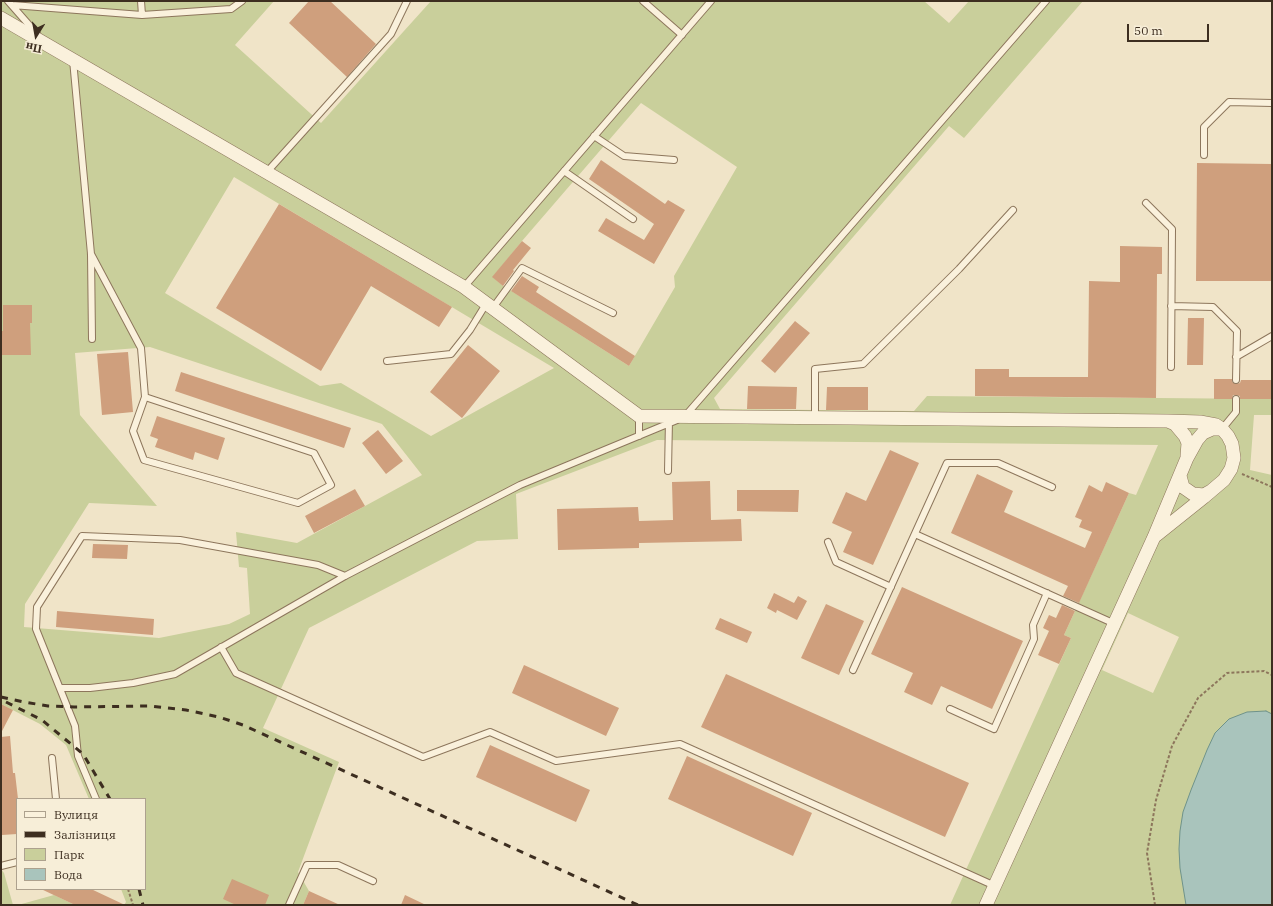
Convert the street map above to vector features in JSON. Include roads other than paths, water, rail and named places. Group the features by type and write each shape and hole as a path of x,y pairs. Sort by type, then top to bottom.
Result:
{"street":[{"path":"1,18 464,288 639,416 669,420 685,417 1168,421 1200,422 1216,425 1228,436 1234,451 1231,469 1224,480 1154,537"},
{"path":"1168,421 1175,424 1185,436 1188,443 1187,458"},
{"path":"986,905 1115,624 1187,458 1197,440 1203,433 1212,429 1222,429"},
{"path":"1180,476 1183,487 1192,494 1204,495 1209,492"}],"lane":[{"path":"141,1 142,15"},
{"path":"10,3 142,15 230,9 242,1"},
{"path":"266,173 391,34 407,1"},
{"path":"643,1 682,35"},
{"path":"464,288 711,1"},
{"path":"685,417 1046,1"},
{"path":"10,3 46,45"},
{"path":"73,60 91,254 92,339"},
{"path":"1204,155 1204,127 1229,102 1272,103"},
{"path":"594,136 624,156 674,160"},
{"path":"564,171 633,218"},
{"path":"1146,203 1172,229 1171,367"},
{"path":"815,418 815,369 863,364 959,269 1013,210"},
{"path":"91,254 141,348 145,397 133,431 144,460 298,503 331,485 314,454 145,397"},
{"path":"387,361 451,354 489,306 522,268 613,314"},
{"path":"1171,306 1213,307 1236,331 1236,380"},
{"path":"1236,357 1272,336"},
{"path":"1222,429 1236,412 1236,399"},
{"path":"638,436 639,416"},
{"path":"60,688 90,688 133,683 175,674 345,576 520,484 638,436 669,420 668,471"},
{"path":"853,670 947,463 998,463 1052,487"},
{"path":"915,534 1115,624"},
{"path":"96,798 78,756 75,726 36,628 37,607 82,536 180,540 309,563 345,576"},
{"path":"828,542 836,562 891,587"},
{"path":"950,709 994,729 1034,640 1033,625 1047,593"},
{"path":"221,648 236,673 423,757 490,732 556,761 680,744 995,886"},
{"path":"52,758 56,798"},
{"path":"1,866 16,862"},
{"path":"289,905 307,865 338,865 373,881"}],"water":[{"path":"1266,711 1272,714 1272,905 1186,905 1180,868 1180,831 1183,812 1207,750 1215,733 1229,719 1247,712"}],"railway":[{"path":"1,697 48,706 149,706 186,710 219,717 243,725 638,905"},
{"path":"6,702 42,720 83,754 109,798"},
{"path":"139,890 143,905"}]}
